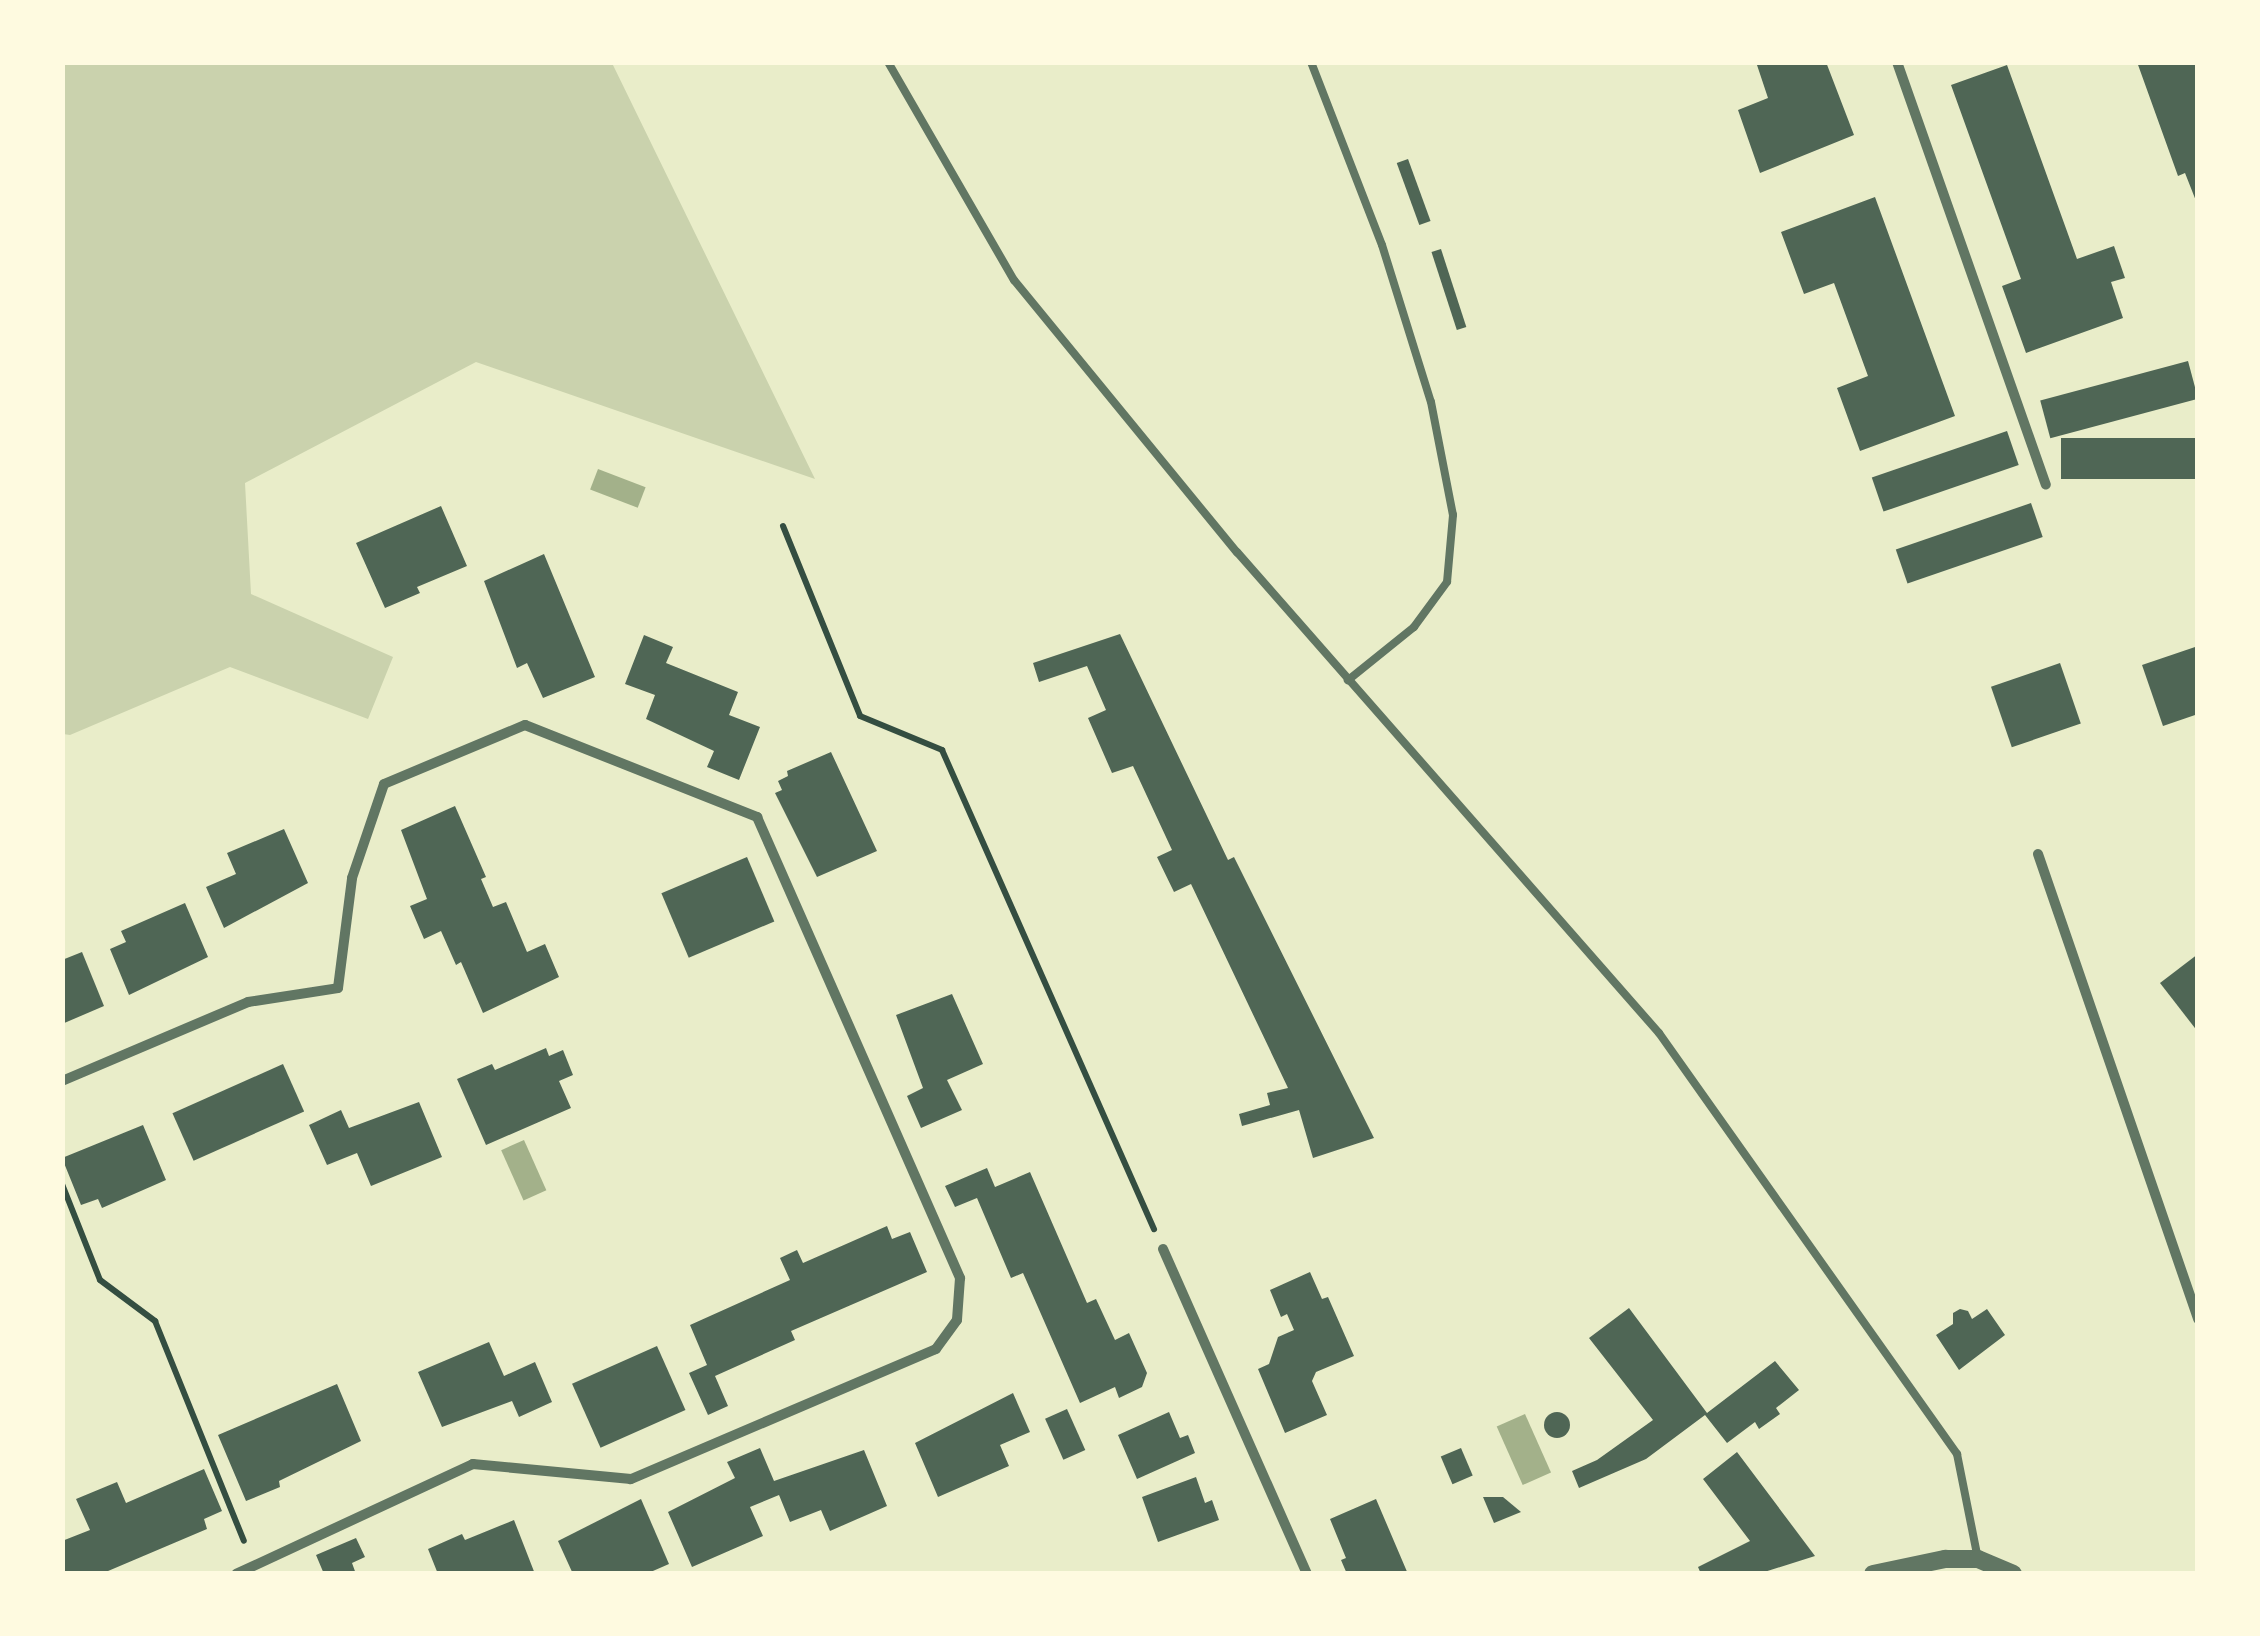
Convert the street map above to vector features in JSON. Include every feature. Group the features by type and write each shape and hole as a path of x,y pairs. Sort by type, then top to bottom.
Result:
{"street":[{"path":"1897,62 2046,484"},
{"path":"62,1081 248,1002 338,988 352,878 384,784 525,726 757,817 960,1278 956,1320 936,1349 632,1479 473,1464 236,1574"},
{"path":"2038,854 2198,1319"},
{"path":"1162,1249 1307,1574"},
{"path":"1872,1574 1945,1558 1978,1559 2013,1574"}],"lane":[{"path":"888,62 1014,280 1237,552 1658,1033 1958,1454 1978,1559"},
{"path":"1311,62 1382,244 1431,402 1453,515 1447,582 1414,627 1348,680"}],"path":[{"path":"783,526 860,716 942,750 1162,1249"},
{"path":"62,1184 100,1280 155,1321 244,1542 240,1558"}],"shaded area":[{"path":"62,63 612,63 815,479 476,362 245,483 251,594 393,657 368,719 230,667 70,735 63,734"},
{"path":"598,469 646,487 638,508 590,490"},
{"path":"524,1140 546,1190 524,1200 501,1150"},
{"path":"1525,1414 1551,1472 1523,1485 1497,1427"}],"building":[{"path":"1756,62 1826,62 1854,135 1760,173 1738,110 1768,98"},
{"path":"2137,62 2198,62 2198,206 2185,173 2178,176"},
{"path":"2007,65 2077,259 2114,246 2125,278 2111,282 2123,318 2026,353 2002,286 2021,279 1951,85"},
{"path":"1408,159 1431,221 1419,225 1397,163"},
{"path":"1875,197 1955,416 1860,451 1837,388 1868,376 1834,283 1804,294 1781,232"},
{"path":"1441,249 1466,327 1457,330 1431,252"},
{"path":"2188,361 2198,399 2050,438 2040,401"},
{"path":"2007,431 2019,465 1884,512 1872,478"},
{"path":"2061,438 2198,438 2198,479 2061,479"},
{"path":"2031,503 2043,537 1908,584 1896,550"},
{"path":"441,506 467,566 417,587 420,593 385,608 356,543"},
{"path":"544,554 595,677 543,698 527,663 517,668 484,581"},
{"path":"1120,634 1228,860 1234,857 1374,1138 1313,1158 1299,1110 1242,1126 1239,1114 1270,1105 1267,1093 1288,1088 1191,884 1174,892 1157,857 1172,850 1133,766 1112,773 1088,718 1106,710 1087,666 1039,682 1033,663"},
{"path":"644,635 673,647 666,663 738,692 729,715 760,727 739,780 707,767 714,751 646,719 655,695 625,684"},
{"path":"2198,646 2198,714 2163,726 2142,665"},
{"path":"2060,663 2081,724 2012,747 1991,687"},
{"path":"831,752 877,851 817,877 775,793 782,790 778,781 788,776 787,771"},
{"path":"455,806 486,877 481,879 493,907 506,902 527,952 545,944 559,977 483,1013 461,962 456,965 441,931 424,939 410,906 427,899 401,830"},
{"path":"284,829 308,883 224,928 206,887 236,874 227,853"},
{"path":"747,857 774,921 689,958 661,893"},
{"path":"185,903 208,957 129,995 110,949 126,942 121,931"},
{"path":"82,952 104,1006 62,1024 62,960"},
{"path":"2198,954 2198,1032 2160,983"},
{"path":"952,994 983,1064 947,1080 962,1110 921,1128 907,1096 923,1088 896,1015"},
{"path":"546,1048 549,1056 563,1050 573,1075 559,1081 571,1108 486,1145 457,1079 492,1064 495,1070"},
{"path":"283,1064 304,1112 194,1161 172,1113"},
{"path":"419,1102 442,1157 371,1186 357,1153 327,1165 309,1125 341,1110 349,1128"},
{"path":"143,1125 166,1180 102,1208 98,1199 81,1205 62,1158"},
{"path":"987,1168 995,1187 1030,1172 1087,1303 1096,1299 1115,1340 1129,1333 1147,1373 1142,1387 1119,1398 1115,1387 1080,1403 1023,1273 1011,1278 977,1198 955,1207 945,1186"},
{"path":"887,1226 892,1239 910,1232 927,1272 791,1331 795,1340 715,1376 728,1406 708,1415 689,1373 707,1365 690,1325 790,1280 780,1258 797,1250 803,1263"},
{"path":"1310,1272 1322,1299 1328,1297 1354,1356 1316,1372 1312,1381 1327,1415 1285,1433 1258,1369 1269,1364 1278,1337 1294,1330 1287,1314 1281,1317 1270,1290"},
{"path":"1629,1308 1707,1413 1775,1361 1799,1390 1776,1408 1780,1414 1759,1429 1755,1422 1727,1443 1705,1415 1646,1459 1579,1488 1572,1471 1597,1460 1653,1420 1589,1338"},
{"path":"1960,1309 1968,1311 1972,1319 1987,1309 2005,1335 1959,1370 1936,1335 1953,1324 1953,1313"},
{"path":"489,1342 504,1376 535,1362 552,1402 519,1417 512,1401 442,1427 418,1372"},
{"path":"657,1346 685,1410 601,1448 572,1384"},
{"path":"337,1384 361,1441 279,1481 280,1487 246,1501 218,1435"},
{"path":"1013,1393 1030,1432 1000,1445 1009,1466 938,1497 915,1443"},
{"path":"1067,1409 1085,1450 1063,1460 1045,1419"},
{"path":"1169,1412 1180,1438 1188,1435 1195,1453 1137,1479 1118,1435"},
{"path":"1557,1412 1566,1416 1570,1425 1566,1434 1557,1438 1548,1434 1544,1425 1548,1416"},
{"path":"760,1448 774,1481 864,1450 887,1506 830,1531 821,1510 790,1522 779,1495 750,1507 763,1536 692,1567 668,1512 735,1478 727,1462"},
{"path":"1461,1448 1473,1476 1452,1484 1441,1457"},
{"path":"1737,1452 1815,1556 1758,1574 1701,1574 1698,1567 1750,1541 1703,1479"},
{"path":"204,1469 222,1511 204,1519 207,1529 101,1574 62,1574 62,1541 90,1530 76,1499 117,1482 126,1503"},
{"path":"1196,1477 1205,1503 1212,1500 1219,1520 1158,1542 1142,1497"},
{"path":"1483,1497 1503,1497 1521,1512 1494,1523"},
{"path":"641,1499 669,1564 646,1574 573,1574 558,1541"},
{"path":"1376,1499 1408,1574 1347,1574 1341,1560 1346,1558 1330,1519"},
{"path":"514,1520 535,1574 438,1574 428,1549 462,1534 465,1540"},
{"path":"356,1538 365,1557 352,1563 356,1574 324,1574 316,1555"}]}
